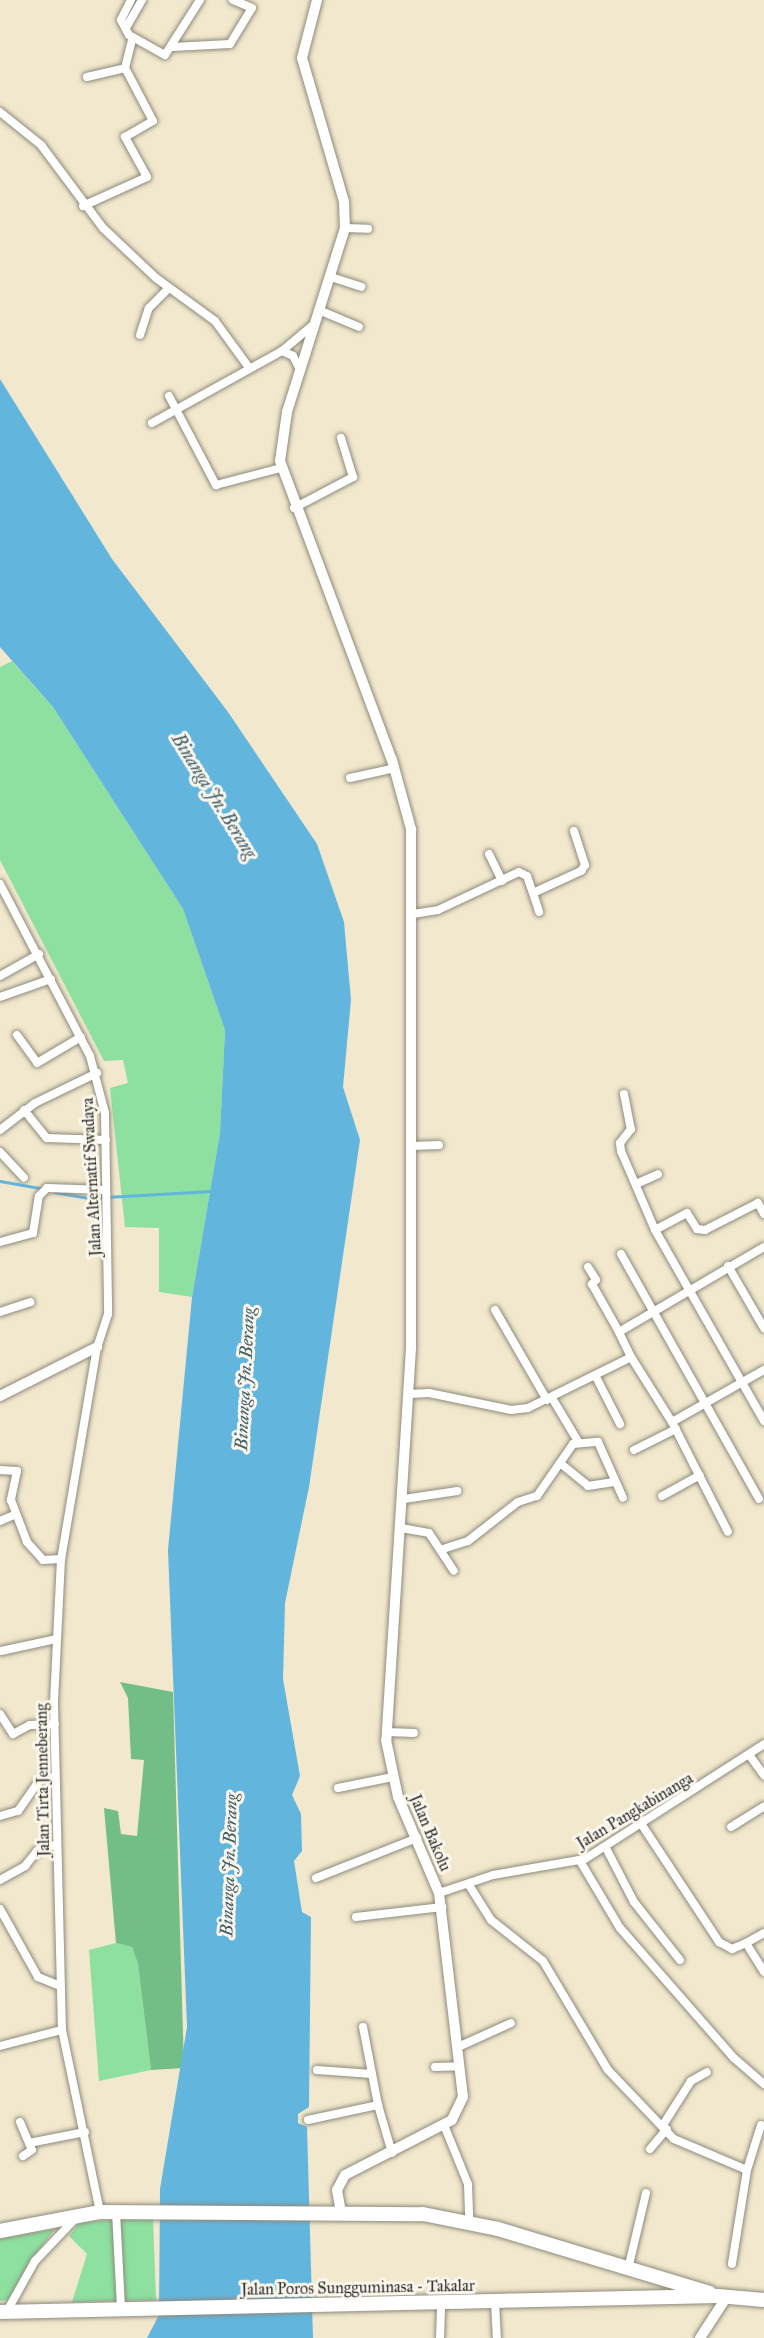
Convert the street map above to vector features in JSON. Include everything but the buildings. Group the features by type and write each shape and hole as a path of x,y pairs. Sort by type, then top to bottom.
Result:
{"highway":[{"name":"Jalan Poros Sungguminasa - Takalar","path":"0,2231 100,2212 336,2212 469,2222 662,2275 722,2297"},
{"path":"659,2298 662,2275"},
{"name":"Jalan Poros Sungguminasa - Takalar","path":"2,2315 159,2308 659,2298 722,2297 764,2300"}],"main road":[{"path":"281,468 287,412 336,278 346,227 344,202 302,58 317,0"},
{"name":"Jalan Bakolu","path":"281,468 294,508 394,768 410,820 415,914 416,1146 410,1394 390,1732 393,1777 417,1838 445,1892 442,1907 462,2046 460,2066 462,2106 445,2129 340,2180 336,2212"},
{"path":"0,1396 97,1347"},
{"path":"700,2338 722,2297"}],"street":[{"path":"83,206 147,177 125,137 153,120 125,68 132,39 127,26 121,20 132,0"},
{"path":"127,26 142,0"},
{"path":"132,39 163,55 173,47 200,0"},
{"path":"173,47 230,44 252,8 233,0"},
{"path":"87,77 125,68"},
{"path":"0,112 41,145 83,206 169,288 215,321 250,369"},
{"path":"346,227 368,229"},
{"path":"336,278 362,287"},
{"path":"140,335 146,313 169,288"},
{"path":"152,423 282,351 321,314 334,314 359,327"},
{"path":"282,351 297,360 300,375"},
{"path":"169,396 216,485 281,468"},
{"path":"294,508 353,477 341,438"},
{"path":"350,778 394,768"},
{"path":"533,893 583,869 574,831"},
{"path":"489,854 502,881"},
{"path":"415,914 428,913 523,873 539,912"},
{"name":"Jalan Alternatif Swadaya","path":"0,884 2,893 39,954 98,1073 106,1140 109,1298 97,1347"},
{"path":"0,976 39,954"},
{"path":"0,997 51,979"},
{"path":"17,1035 37,1063 81,1036"},
{"path":"0,1130 24,1110 98,1073"},
{"path":"624,1094 631,1129 620,1146 655,1230 686,1290 744,1382 764,1421"},
{"path":"24,1110 43,1136 106,1140"},
{"path":"416,1146 439,1145"},
{"path":"0,1152 24,1178"},
{"path":"636,1184 658,1174"},
{"path":"0,1242 33,1233 39,1196 47,1188 106,1190"},
{"path":"655,1230 687,1213 697,1229 705,1230 758,1203 764,1214"},
{"path":"619,1332 686,1290 764,1247"},
{"path":"621,1254 709,1403 759,1499"},
{"path":"728,1266 764,1328"},
{"path":"588,1267 596,1280 592,1284 631,1357 674,1425 728,1532"},
{"path":"0,1312 30,1302"},
{"path":"495,1310 579,1443"},
{"name":"Jalan Tirta Jenneberang","path":"97,1347 61,1559 56,1639 54,1777 62,2030 70,2087 85,2132 100,2212"},
{"path":"410,1394 429,1393 512,1410 550,1399 631,1357"},
{"path":"634,1450 764,1370"},
{"path":"596,1377 620,1424"},
{"path":"443,1549 468,1541 518,1502 537,1496 579,1443 598,1442 614,1482 624,1498"},
{"path":"561,1463 588,1486 614,1482"},
{"path":"0,1470 17,1470 14,1515 43,1560 61,1559"},
{"path":"662,1496 700,1475"},
{"path":"404,1498 457,1491"},
{"path":"0,1521 14,1515"},
{"path":"401,1528 423,1530 443,1549 454,1571"},
{"path":"1,1650 56,1639"},
{"path":"0,1714 13,1734 30,1725 55,1724"},
{"path":"390,1732 414,1733"},
{"name":"Jalan Pangkabinanga","path":"445,1892 493,1875 580,1861 606,1848 640,1822 750,1756 764,1744"},
{"path":"750,1756 764,1775"},
{"path":"0,1816 18,1811 40,1779 54,1777"},
{"path":"339,1788 393,1777"},
{"path":"731,1827 764,1806"},
{"path":"640,1822 719,1942 732,1948 764,1933"},
{"path":"316,1878 417,1838"},
{"path":"0,1880 25,1866 37,1851 57,1844"},
{"path":"606,1848 634,1902 680,1960"},
{"path":"580,1861 620,1928 734,2058 764,2084"},
{"path":"469,1885 491,1920 543,1961 608,2070 682,2144 747,2170"},
{"path":"356,1917 442,1907"},
{"path":"0,1909 38,1977 60,1986"},
{"path":"746,1943 764,1971"},
{"path":"462,2046 511,2023"},
{"path":"363,2027 378,2105 392,2153"},
{"path":"0,2046 62,2030"},
{"path":"435,2067 460,2066"},
{"path":"317,2070 372,2074"},
{"path":"650,2149 691,2081 707,2072"},
{"path":"308,2120 378,2105"},
{"path":"20,2122 31,2151 23,2156"},
{"path":"732,2264 747,2170 762,2125"},
{"path":"445,2129 468,2184 469,2222"},
{"path":"29,2143 85,2132"},
{"path":"628,2265 646,2193"},
{"path":"116,2212 121,2309"},
{"path":"2,2315 35,2261 80,2215"},
{"path":"495,2302 496,2338"},
{"path":"440,2338 441,2303"}],"green space":[{"path":"12,661 53,707 183,909 225,1030 220,1133 192,1297 159,1292 159,1228 125,1227 110,1088 128,1083 123,1060 104,1061 0,860 0,667"},
{"path":"120,1682 173,1692 184,2068 151,2070 138,1964 132,1947 116,1943 104,1808 118,1811 121,1834 137,1836 144,1760 131,1759 128,1698"},
{"path":"116,1943 132,1947 138,1964 151,2070 99,2081 89,1950"},
{"path":"153,2218 156,2300 72,2302 87,2254 69,2236 80,2222"},
{"path":"55,2229 29,2263 12,2300 0,2301 0,2239"}],"water":[{"name":"Binanga Jn. Berang","path":"0,379 112,559 228,712 317,844 344,922 351,1000 343,1087 360,1140 309,1487 285,1603 283,1679 300,1776 292,1795 301,1814 302,1851 294,1861 302,1912 311,1917 309,2107 298,2114 298,2123 307,2127 313,2338 147,2338 159,2315 160,2189 187,2027 168,1550 192,1297 220,1133 225,1030 183,909 53,707 0,647"}],"waterway":[{"path":"0,1181 45,1189"},
{"path":"54,1192 88,1198 212,1191"}]}
